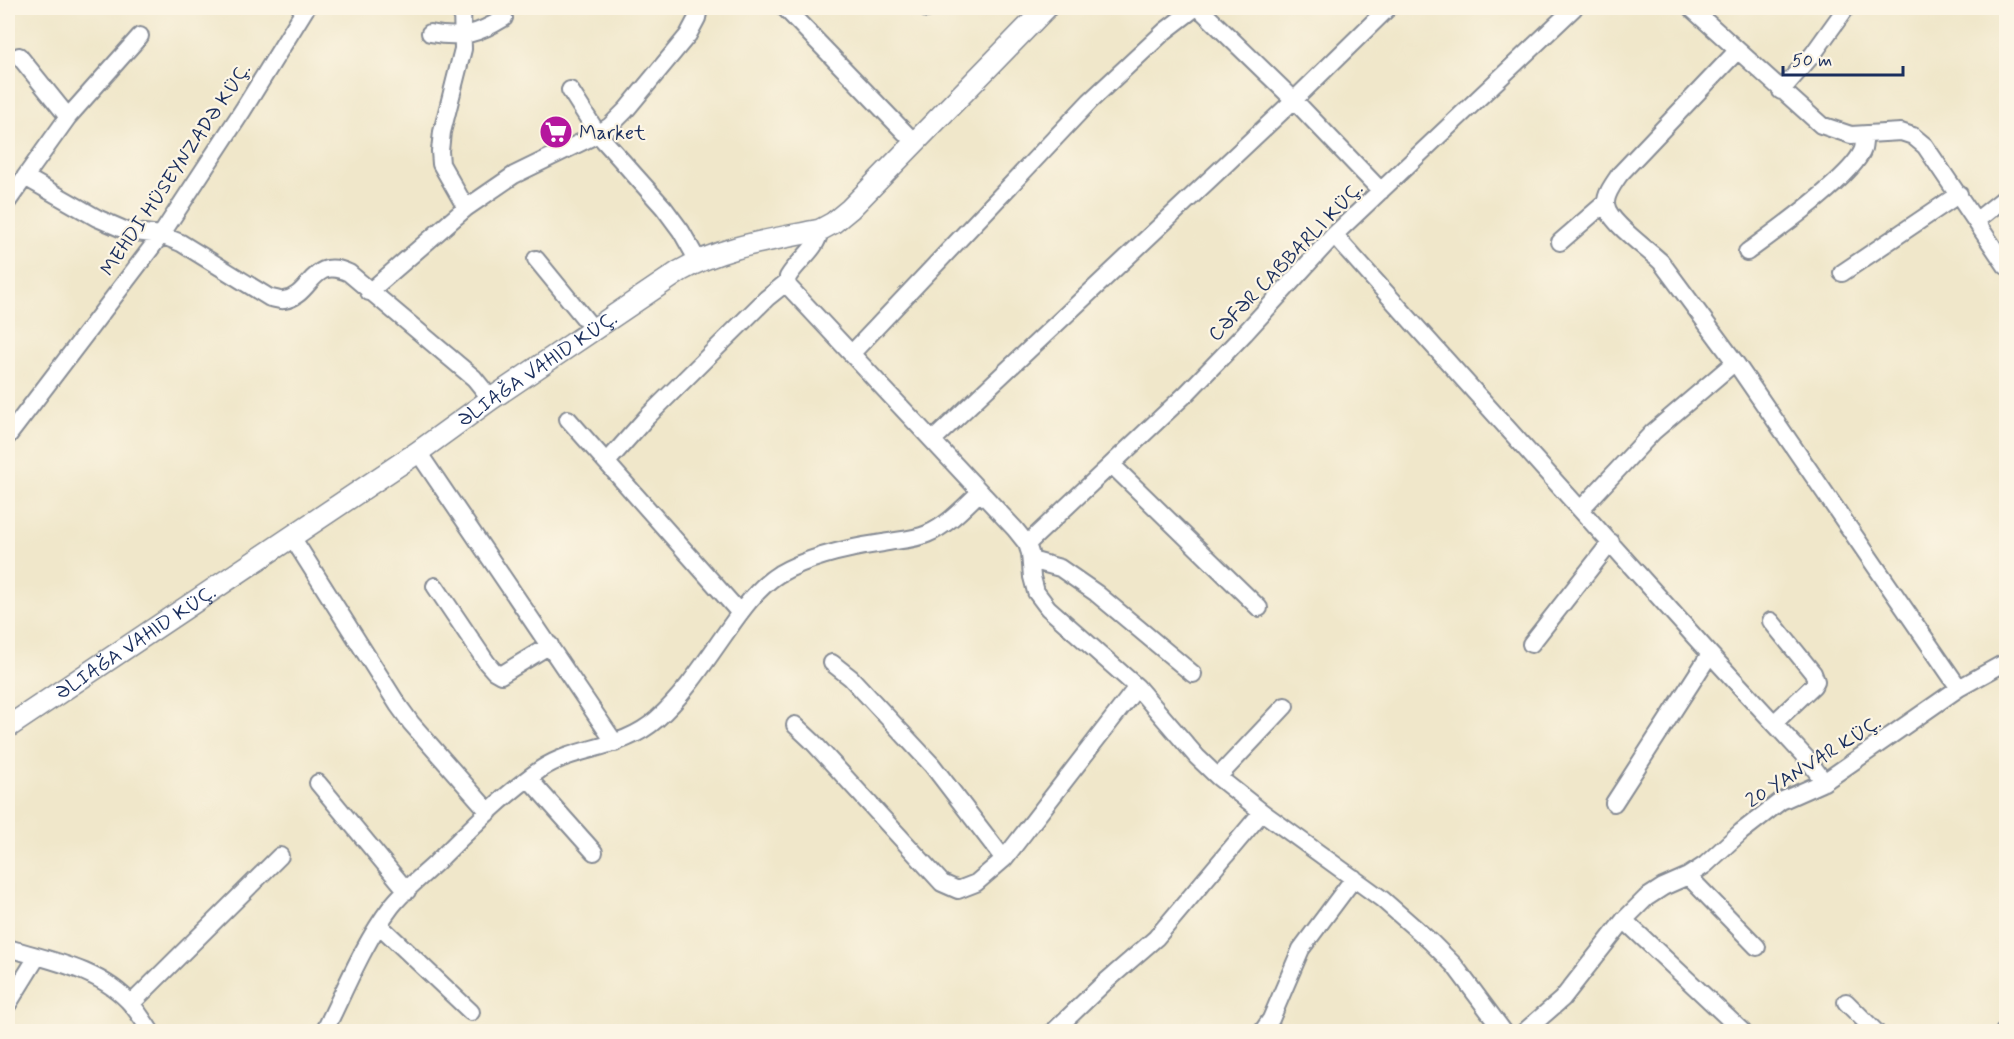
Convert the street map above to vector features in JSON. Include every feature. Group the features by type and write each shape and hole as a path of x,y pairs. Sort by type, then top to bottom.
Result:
{"street":[{"name":"MEHDI HÜSEYNZADƏ KÜÇ.","path":"8,436 161,235 243,110 306,8"},
{"path":"462,8 463,48 442,132 440,151 441,164 466,208"},
{"path":"369,292 466,208 514,175 610,126 688,35 697,18 699,8"},
{"path":"785,8 914,142"},
{"name":"ƏLIAĞA VAHID KÜÇ.","path":"8,727 418,452 491,399 680,271 698,261 732,249 820,230 833,223 850,209 1046,8"},
{"path":"852,353 1090,101 1165,31 1197,8 1294,100 1381,191"},
{"path":"933,440 1294,100 1388,8"},
{"path":"1029,552 1112,465 1196,385 1334,235 1574,8"},
{"path":"1691,8 1821,125 1851,135 1901,132 1913,136 1925,146 2007,266"},
{"path":"1781,91 1813,54 1846,8"},
{"path":"430,33 462,37 504,18"},
{"path":"8,201 68,117 140,36"},
{"path":"1560,242 1605,203 1610,188 1620,174 1737,51"},
{"path":"19,56 68,117"},
{"path":"570,90 598,134 664,208 681,231 698,261"},
{"path":"1747,252 1817,198 1850,169 1863,149 1865,135"},
{"path":"25,177 97,218 127,231 161,235 181,243 270,298 284,300 295,295 322,270 339,268 349,273 474,378 491,399"},
{"path":"1842,273 1959,194"},
{"path":"1977,220 2007,197"},
{"path":"1605,203 1609,214 1621,227 1661,262 1735,362 1959,688"},
{"path":"607,462 647,417 767,298 787,282 791,272 814,246 820,230"},
{"path":"1334,235 1809,761 1824,782"},
{"path":"536,259 594,330"},
{"path":"787,282 1015,529 1029,552 1036,592 1048,608 1137,687 1197,757 1218,777 1262,812 1354,878 1431,942 1454,965 1499,1025 1483,1032"},
{"path":"1581,509 1653,432 1735,362"},
{"path":"568,419 740,613"},
{"path":"418,452 615,743"},
{"path":"1112,465 1259,608"},
{"path":"324,1032 379,925 392,905 489,812 529,779 558,760 632,737 654,722 675,702 740,613 759,591 778,575 840,551 914,539 929,534 946,524 980,492"},
{"path":"292,537 398,705 489,812"},
{"path":"1531,644 1611,542"},
{"path":"1029,552 1060,568 1096,593 1193,674"},
{"path":"435,586 487,663 501,675 550,645"},
{"path":"1771,621 1813,673 1816,681 1774,723"},
{"path":"1614,803 1710,654"},
{"name":"20 YANVAR KÜÇ.","path":"1524,1032 1562,999 1624,920 1646,898 1705,865 1741,832 1781,801 1824,782 1959,688 2007,662"},
{"path":"832,663 851,678 932,765 1004,859"},
{"path":"795,725 942,883 958,891 976,883 1004,859 1137,687"},
{"path":"1218,777 1285,706"},
{"path":"529,779 594,852"},
{"path":"318,783 407,891"},
{"path":"1053,1032 1087,998 1156,938 1262,812"},
{"path":"131,1004 280,856"},
{"path":"1688,876 1757,947"},
{"path":"1262,1032 1271,1019 1301,949 1354,878"},
{"path":"1624,920 1743,1032"},
{"path":"379,925 471,1012"},
{"path":"8,948 95,978 131,1004 151,1032"},
{"path":"8,1004 37,957"},
{"path":"1846,1002 1876,1032"}],"place":[{"name":"Market","path":"556,132"}]}
